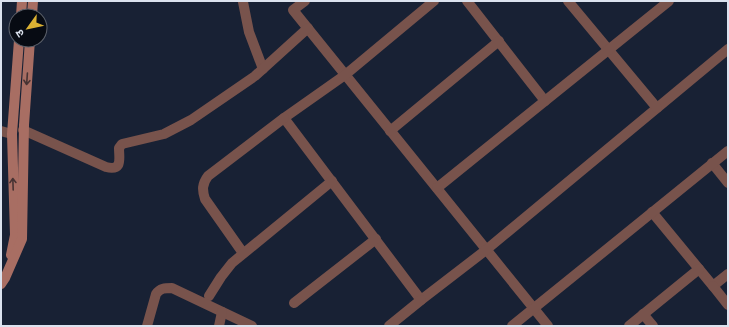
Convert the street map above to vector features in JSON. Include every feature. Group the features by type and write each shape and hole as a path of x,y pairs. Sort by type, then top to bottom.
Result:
{"main road":[{"path":"3,281 15,235 12,134 18,48"},
{"path":"3,281 22,239 23,130 29,48"}],"street":[{"path":"305,1 293,10 548,326"},
{"path":"243,254 205,198 202,191 204,182 208,176 284,118 345,75 434,1"},
{"path":"467,1 545,101"},
{"path":"568,1 657,108"},
{"path":"437,188 609,49 656,5 668,1"},
{"path":"243,2 249,32 263,69"},
{"path":"23,130 111,168 119,164 119,148 122,144 164,134 185,123 263,69 308,28"},
{"path":"390,131 499,42"},
{"path":"389,326 486,250 728,49"},
{"path":"284,118 422,300"},
{"path":"1,131 12,134"},
{"path":"512,326 728,151"},
{"path":"712,163 728,183"},
{"path":"209,296 232,263 332,181"},
{"path":"652,212 728,305"},
{"path":"294,303 376,240"},
{"path":"629,326 699,269"},
{"path":"713,286 728,274"},
{"path":"147,326 156,294 159,290 165,288 172,288 252,326"},
{"path":"219,326 222,312"},
{"path":"643,314 653,326"}]}
